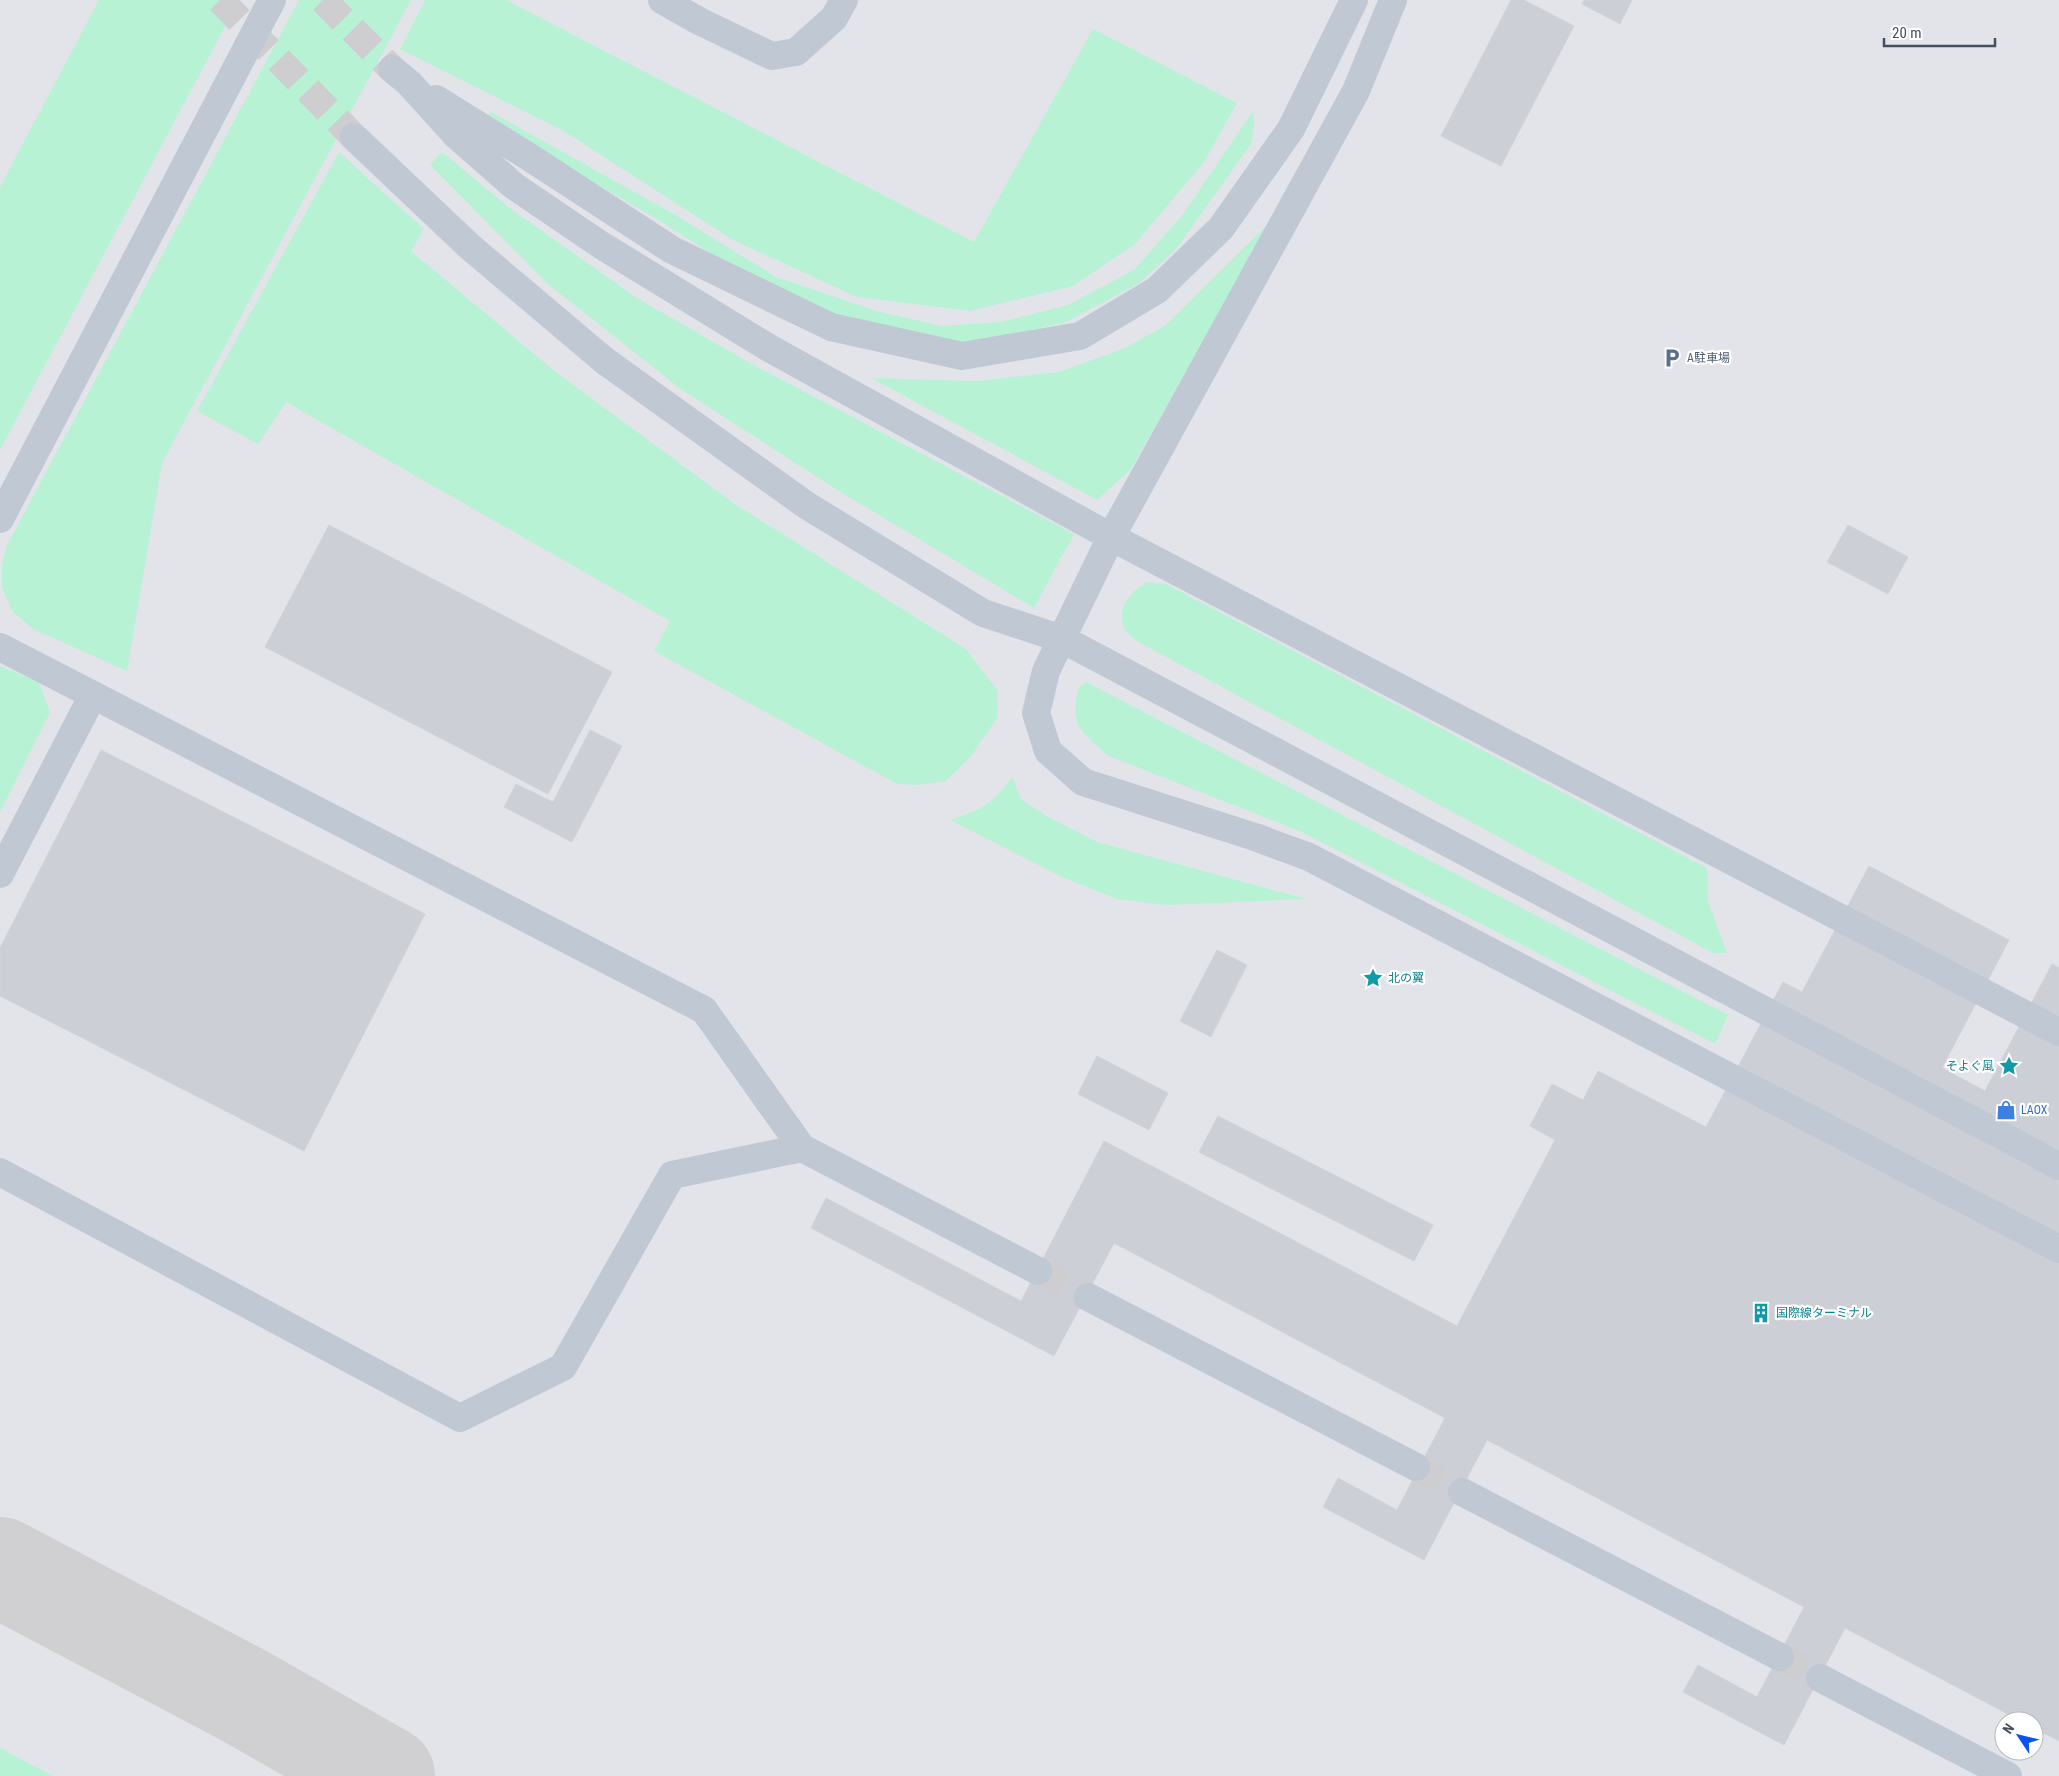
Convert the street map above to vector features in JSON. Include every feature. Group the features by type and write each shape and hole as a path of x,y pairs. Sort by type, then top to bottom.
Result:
{"street":[{"path":"0,519 272,0"},
{"path":"662,0 699,21 772,56 796,52 834,18 844,0"},
{"path":"1354,0 1291,129 1222,228 1157,290 1080,336 962,356 831,327 672,250 401,76 458,136 514,186 601,245 769,348 1111,537 2059,1032"},
{"path":"1393,0 1356,91 1111,537 1046,671 1036,713 1048,751 1083,782 1255,837 1308,857 2059,1249"},
{"path":"354,136 469,246 605,361 806,505 983,613 1062,639 2059,1166"},
{"path":"0,647 704,1010 802,1148 1038,1271"},
{"path":"0,874 92,695"},
{"path":"0,1172 460,1418 563,1367 672,1176 802,1148"},
{"path":"1088,1297 1416,1467"},
{"path":"1462,1492 1780,1657"},
{"path":"1820,1678 2008,1776"}],"shaded area":[{"path":"0,0 2059,0 2059,1776 0,1776"}],"green space":[{"path":"99,0 239,0 0,450 0,187"},
{"path":"299,0 411,0 162,463 127,671 33,629 13,612 2,588 2,565 7,545"},
{"path":"425,0 506,0 974,242 1093,29 1237,103 1204,162 1135,244 1073,286 970,311 857,297 733,240 562,130 400,49"},
{"path":"1253,111 1254,126 1251,144 1176,249 1138,284 1066,322 979,343 928,340 846,324 731,266 650,215 485,120 491,112 674,214 776,277 876,311 942,326 1001,322 1068,305 1134,270 1184,213"},
{"path":"339,152 424,229 411,251 552,369 736,505 966,649 998,691 997,718 972,755 946,781 917,785 897,784 654,651 670,621 286,402 258,444 197,411"},
{"path":"442,152 511,209 637,298 750,363 1074,534 1034,608 842,493 682,390 549,285 430,165"},
{"path":"1271,221 1131,469 1097,500 871,378 977,381 1059,372 1125,348 1166,325"},
{"path":"1147,582 1166,584 1707,868 1708,901 1727,953 1713,953 1135,640 1124,628 1122,621 1123,607 1131,595"},
{"path":"0,666 39,682 50,713 0,812"},
{"path":"1086,682 1728,1015 1715,1044 1304,833 1109,756 1085,735 1077,720 1075,711 1079,687"},
{"path":"1012,777 1021,799 1045,815 1097,842 1306,899 1167,905 1117,899 1064,878 950,820 971,813 986,805"},
{"path":"0,1748 53,1776 0,1776"}],"building":[{"path":"1511,0 1524,0 1574,26 1501,166 1441,136"},
{"path":"1584,0 1632,0 1620,24 1582,4"},
{"path":"329,525 612,672 548,794 265,647"},
{"path":"1848,525 1908,557 1888,594 1827,562"},
{"path":"590,730 622,746 572,842 504,807 516,784 553,802"},
{"path":"101,750 425,914 304,1151 0,996 0,948"},
{"name":"国際線ターミナル","path":"1869,866 2009,940 1942,1068 1985,1091 2052,964 2059,968 2059,1741 2044,1733 2044,1711 2002,1711 1845,1628 1784,1745 1683,1692 1698,1665 1757,1697 1804,1607 1487,1440 1424,1560 1323,1507 1338,1478 1397,1510 1445,1418 1114,1243 1054,1356 811,1228 826,1198 1021,1301 1104,1141 1457,1326 1555,1140 1530,1126 1552,1084 1583,1100 1598,1071 1706,1127 1783,982 1802,992"},
{"path":"1217,950 1247,965 1211,1037 1180,1021"},
{"path":"1097,1056 1168,1093 1149,1130 1078,1094"},
{"path":"1218,1116 1433,1225 1414,1261 1199,1152"}],"taxiway":[{"path":"0,1567 241,1694 385,1776"}],"tunnel":[{"path":"220,0 354,137"},
{"path":"323,0 392,69"},
{"path":"1038,1271 1088,1297"},
{"path":"1416,1467 1462,1492"},
{"path":"1780,1657 1820,1678"}],"place":[{"name":"A駐車場","path":"1672,358"},
{"name":"北の翼","path":"1373,978"},
{"name":"そよぐ風","path":"2009,1066"},
{"name":"LAOX","path":"2006,1110"},
{"name":"国際線ターミナル","path":"1761,1313"}]}
